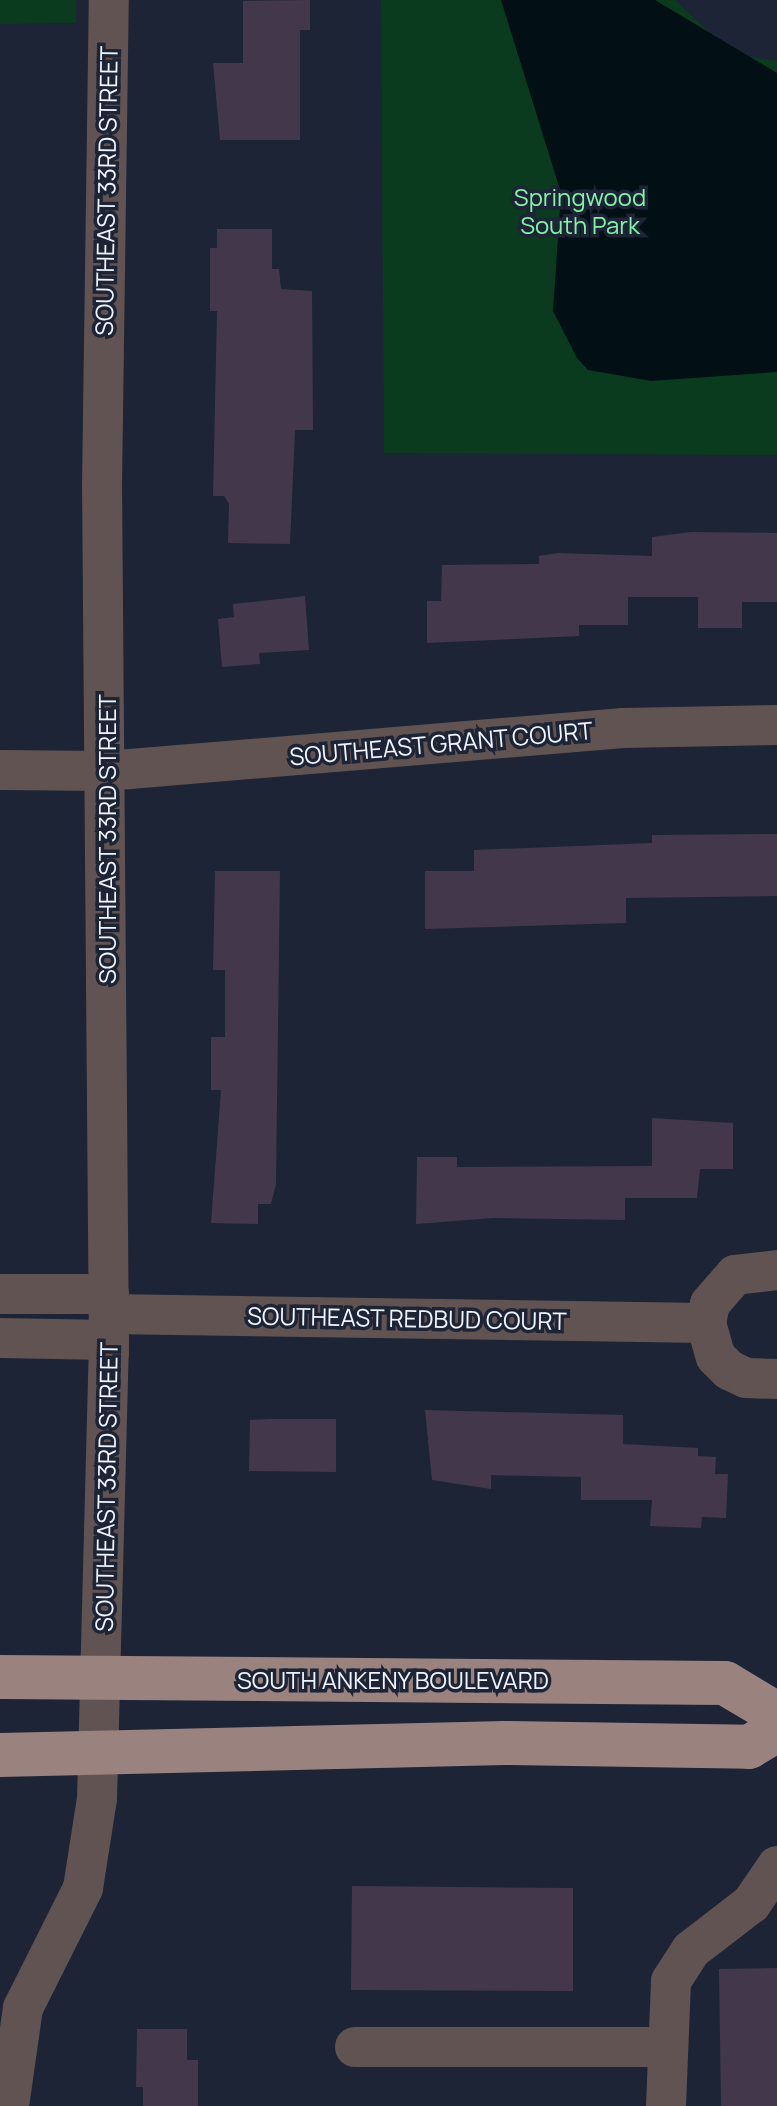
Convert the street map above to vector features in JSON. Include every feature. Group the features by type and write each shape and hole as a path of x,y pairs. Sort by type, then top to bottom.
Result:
{"main road":[{"name":"SOUTH ANKENY BOULEVARD","path":"0,1677 725,1683 777,1714"},
{"path":"0,1755 505,1743 749,1747 777,1730"}],"street":[{"name":"SOUTHEAST 33RD STREET","path":"9,2106 23,2008 83,1888 99,1755 109,1316 106,771 109,0"},
{"name":"SOUTHEAST GRANT COURT","path":"0,770 106,771 623,728 777,725"},
{"path":"777,1270 735,1275 710,1304 706,1323 716,1357 729,1370 746,1378 777,1379"},
{"path":"0,1294 109,1316"},
{"path":"0,1338 109,1316"},
{"name":"SOUTHEAST REDBUD COURT","path":"109,1316 706,1323"},
{"path":"666,2106 671,1981 691,1950 751,1904 777,1866"},
{"path":"355,2047 666,2047"}],"green space":[{"path":"0,0 76,0 76,23 0,24"},
{"name":"Springwood South Park","path":"381,0 675,0 732,54 777,61 777,455 384,453"}],"shaded area":[{"path":"501,0 655,0 777,73 777,372 651,381 588,370 577,358 553,311 561,193"}],"building":[{"path":"310,0 310,30 300,30 300,140 220,140 213,63 243,63 243,1"},
{"path":"217,229 272,229 272,269 279,269 281,289 312,291 313,430 295,430 290,544 228,543 229,504 224,496 213,496 217,311 210,311 210,248 217,248"},
{"path":"691,532 777,533 777,602 742,602 742,628 698,628 698,597 628,597 628,625 579,625 579,636 427,643 427,601 441,601 442,565 539,564 539,556 558,553 652,556 652,537"},
{"path":"305,596 309,650 259,653 260,664 222,667 218,619 234,617 233,604"},
{"path":"777,834 777,896 626,898 626,923 425,929 425,871 474,871 474,850 652,843 652,835"},
{"path":"215,871 280,871 276,1184 271,1204 258,1204 258,1224 211,1223 221,1090 211,1090 211,1037 225,1037 225,970 213,970"},
{"path":"652,1118 733,1123 733,1169 700,1169 697,1198 625,1198 625,1220 493,1218 416,1224 417,1157 457,1157 457,1167 652,1166"},
{"path":"425,1410 623,1415 623,1444 698,1448 698,1456 716,1457 715,1474 728,1474 726,1518 702,1517 701,1528 650,1526 652,1500 581,1500 581,1477 491,1475 491,1489 432,1480"},
{"path":"336,1419 336,1472 249,1471 250,1420"},
{"path":"352,1886 573,1888 573,1991 351,1990"},
{"path":"777,1968 777,2106 721,2106 719,1969"},
{"path":"137,2029 187,2029 187,2060 198,2060 198,2106 143,2106 143,2087 136,2087"}]}
